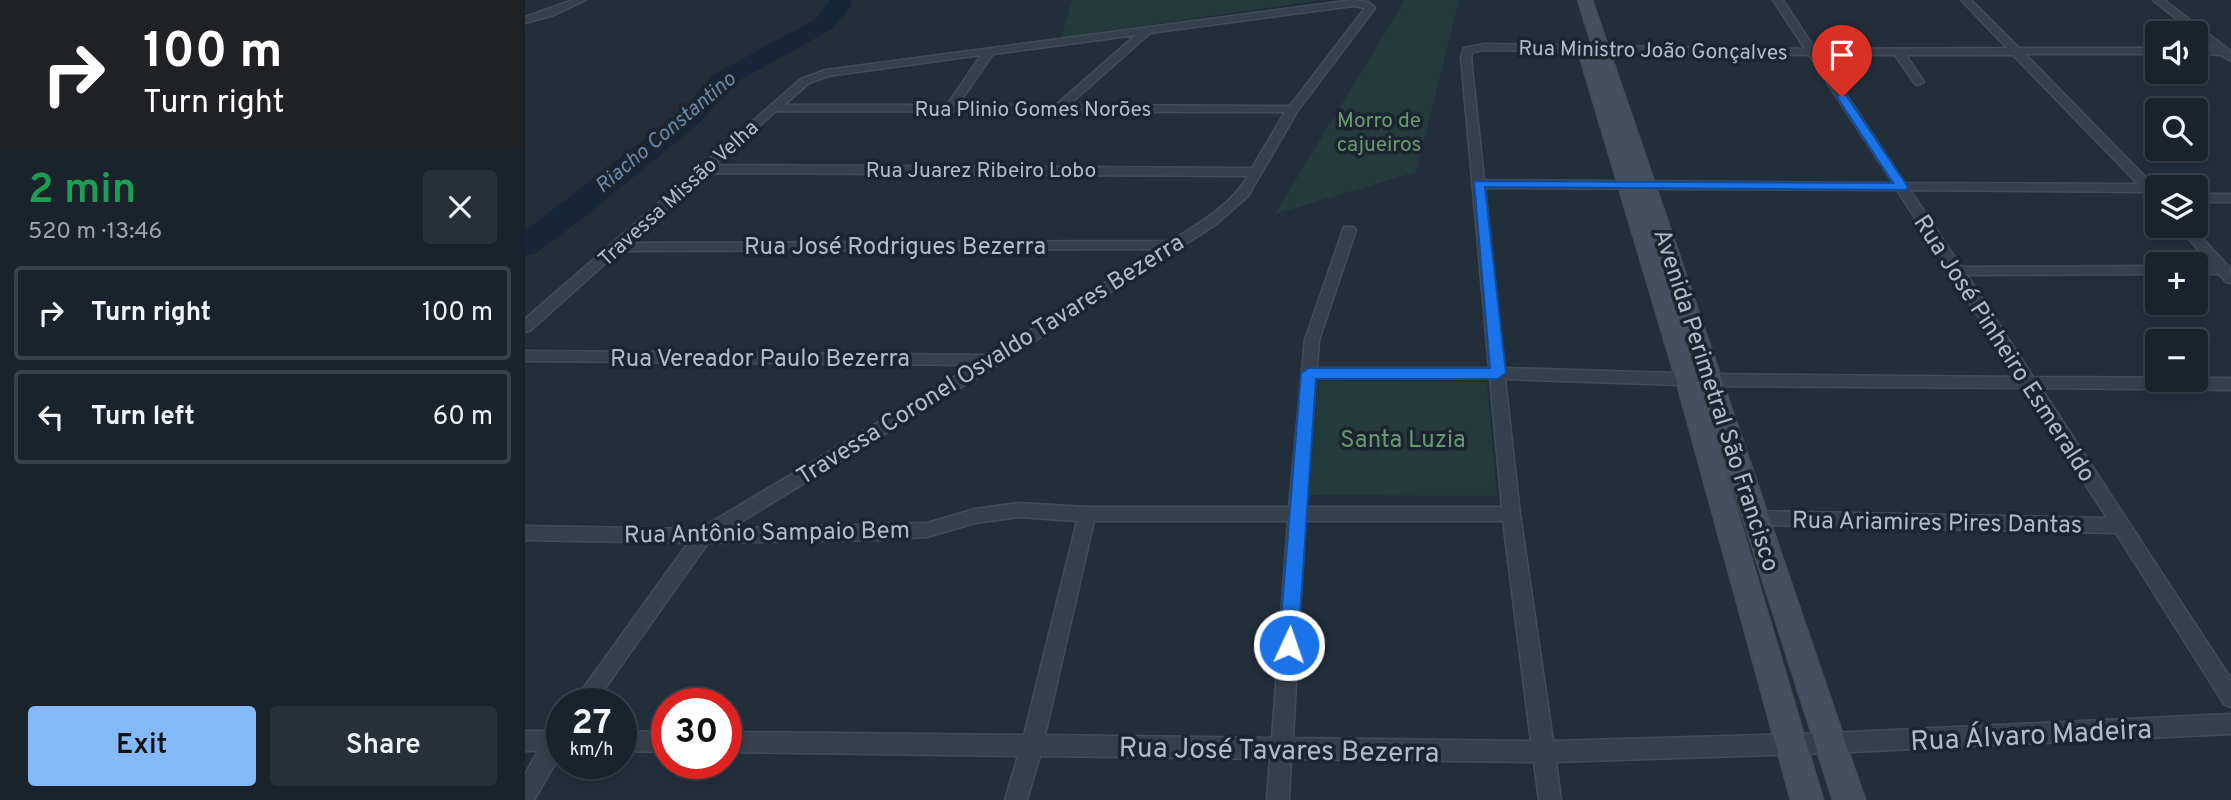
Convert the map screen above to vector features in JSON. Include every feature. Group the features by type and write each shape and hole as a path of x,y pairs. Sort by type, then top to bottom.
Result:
{"main road":[{"name":"Avenida Perimetral São Francisco","path":"1570,0 1595,50"},
{"name":"Avenida Perimetral São Francisco","path":"1585,0 1595,50 1698,379 1790,743 1807,800"},
{"name":"Avenida Perimetral São Francisco","path":"1698,379 1756,518 1849,800"}],"street":[{"path":"526,20 551,13 580,0"},
{"name":"Rua José Pinheiro Esmeraldo","path":"1778,0 1957,271 2231,697"},
{"path":"1966,0 2145,185"},
{"path":"2158,0 2228,54"},
{"name":"Travessa Missão Velha","path":"525,327 805,81 837,70 989,52 1273,11 1357,3"},
{"name":"Travessa Coronel Osvaldo Tavares Bezerra","path":"594,688 703,536 994,359 1234,203 1244,193 1293,109 1347,36 1370,10 1367,5 1357,3"},
{"path":"1058,109 1147,30"},
{"name":"Rua Ministro João Gonçalves","path":"1479,184 1466,57 1471,49 2145,51"},
{"path":"1898,51 1919,82"},
{"path":"950,108 989,52"},
{"path":"2208,52 2228,54"},
{"name":"Rua Plinio Gomes Norões","path":"773,108 1293,109"},
{"name":"Rua Juarez Ribeiro Lobo","path":"705,169 1257,172"},
{"path":"1550,800 1511,514 1479,184 1902,187 2145,193"},
{"path":"2208,198 2231,198"},
{"path":"1278,800 1309,373 1315,330 1349,230"},
{"path":"2194,238 2227,275"},
{"name":"Rua José Rodrigues Bezerra","path":"618,247 1173,245"},
{"path":"1957,271 2145,270"},
{"path":"2208,272 2227,275"},
{"name":"Rua Vereador Paulo Bezerra","path":"525,356 994,359"},
{"path":"1309,373 1498,373 1698,379 2231,384"},
{"name":"Rua Antônio Sampaio Bem","path":"525,533 703,536 879,533 927,530 975,516 1019,510 1087,514 1511,514"},
{"path":"1016,800 1032,746 1087,514"},
{"name":"Rua Ariamires Pires Dantas","path":"1756,518 2119,526"},
{"name":"Rua Álvaro Madeira","path":"1831,743 2231,724"},
{"path":"525,741 546,739"},
{"name":"Rua José Tavares Bezerra","path":"742,742 1545,752 1831,743"},
{"path":"525,794 546,760"}],"green space":[{"path":"1072,0 1321,0 1061,38"},
{"name":"Morro de cajueiros","path":"1405,0 1459,0 1416,172 1275,214"},
{"name":"Santa Luzia","path":"1318,381 1487,382 1497,496 1309,495"}],"waterway":[{"name":"Riacho Constantino","path":"525,246 576,209 694,114 722,80 824,24 840,6 841,0"}],"route":[{"path":"1289,645 1309,373 1498,373 1479,184 1902,187 1842,97"}]}
